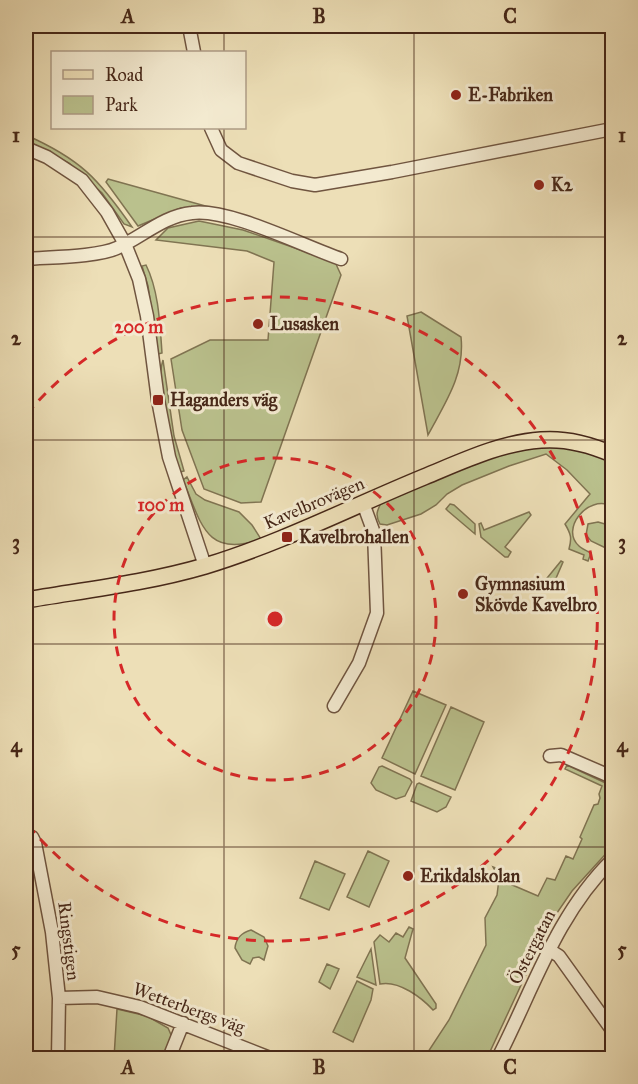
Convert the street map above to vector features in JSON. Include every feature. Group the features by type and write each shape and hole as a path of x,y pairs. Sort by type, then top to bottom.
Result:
{"main road":[{"name":"Kavelbrovägen","path":"26,600 158,578 205,566 287,537 492,448 543,440 591,445 612,454"}],"street":[{"path":"189,26 194,51"},
{"path":"211,129 221,150 238,163 292,181 315,185 612,129"},
{"path":"26,148 47,157 82,180 108,212 125,244 139,279 147,316 160,409 174,476 205,566"},
{"path":"26,259 116,249 174,217 192,212 234,219 272,231 341,259"},
{"path":"334,706 359,663 377,613 374,533 363,503"},
{"path":"550,756 561,755 612,777"},
{"name":"Ringstigen","path":"26,835 32,837 38,854 52,932 58,998 58,1059"},
{"name":"Östergatan","path":"498,1059 548,949 570,910 612,860"},
{"path":"548,949 559,956 612,1030"},
{"name":"Wetterbergs väg","path":"58,998 97,998 140,1006 270,1059"},
{"path":"169,1059 183,1023"}],"green space":[{"path":"26,135 61,153 86,172 109,195 132,227 124,224 102,193 69,163 26,140"},
{"path":"108,179 209,207 181,208 138,226 106,182"},
{"path":"199,221 243,230 335,262 341,275 261,502 241,503 204,489 182,430 171,359 210,340 268,340 274,262 247,251 156,240 168,228"},
{"path":"146,265 154,286 158,308 162,353 158,354 148,286 142,266"},
{"path":"421,312 461,337 457,376 428,435 407,316"},
{"path":"163,360 174,436 184,471 180,472 162,401"},
{"path":"544,445 572,448 612,459 612,506 594,505 586,509 574,523 574,539 580,547 591,553 588,561 583,559 584,555 569,549 570,536 565,524 590,494 567,470 546,454 462,485 421,514 387,525 380,524 378,521 377,513 381,503 489,455"},
{"path":"187,477 196,494 205,500 239,512 252,525 261,539 242,544 228,544 216,540 208,533 195,510 183,480"},
{"path":"450,504 475,524 475,534 446,509"},
{"path":"529,512 531,515 505,547 511,552 508,557 481,537 479,524 481,523 484,530"},
{"path":"598,522 612,526 612,551 591,541 586,535 588,524"},
{"path":"561,561 563,562 550,592 539,588"},
{"path":"413,691 446,705 415,774 382,758"},
{"path":"451,707 484,722 455,790 421,776"},
{"path":"567,765 612,786 612,847 572,891 550,923 487,1058 424,1058 449,1020 486,945 485,918 497,895 499,879 493,867 513,875 510,884 538,896 547,878 555,880 566,856 573,859 594,805 598,804 602,786 565,769"},
{"path":"382,766 410,779 412,782 405,796 396,799 376,790 371,783 379,767"},
{"path":"419,783 451,797 446,807 437,812 411,801"},
{"path":"368,851 389,861 369,907 347,897"},
{"path":"315,861 345,874 329,910 300,898"},
{"path":"409,927 413,929 405,958 436,1004 433,1010 423,1000 402,987 387,983 380,984 374,942 380,935 389,942 396,933 403,937"},
{"path":"251,930 264,937 268,946 264,960 259,957 253,958 250,964 242,960 235,948 240,936"},
{"path":"371,949 376,985 357,977"},
{"path":"327,964 339,969 330,989 319,982"},
{"path":"357,981 373,989 371,1000 353,1042 333,1032"},
{"path":"117,1009 147,1016 168,1028 172,1037 164,1058 114,1058"}],"place":[{"name":"E-Fabriken","path":"456,95"},
{"name":"K2","path":"539,185"},
{"name":"Lusasken","path":"258,324"},
{"name":"Haganders väg","path":"158,400"},
{"name":"Kavelbrohallen","path":"287,537"},
{"name":"Gymnasium Skövde Kavelbro","path":"463,594"},
{"name":"Erikdalskolan","path":"408,876"}]}
